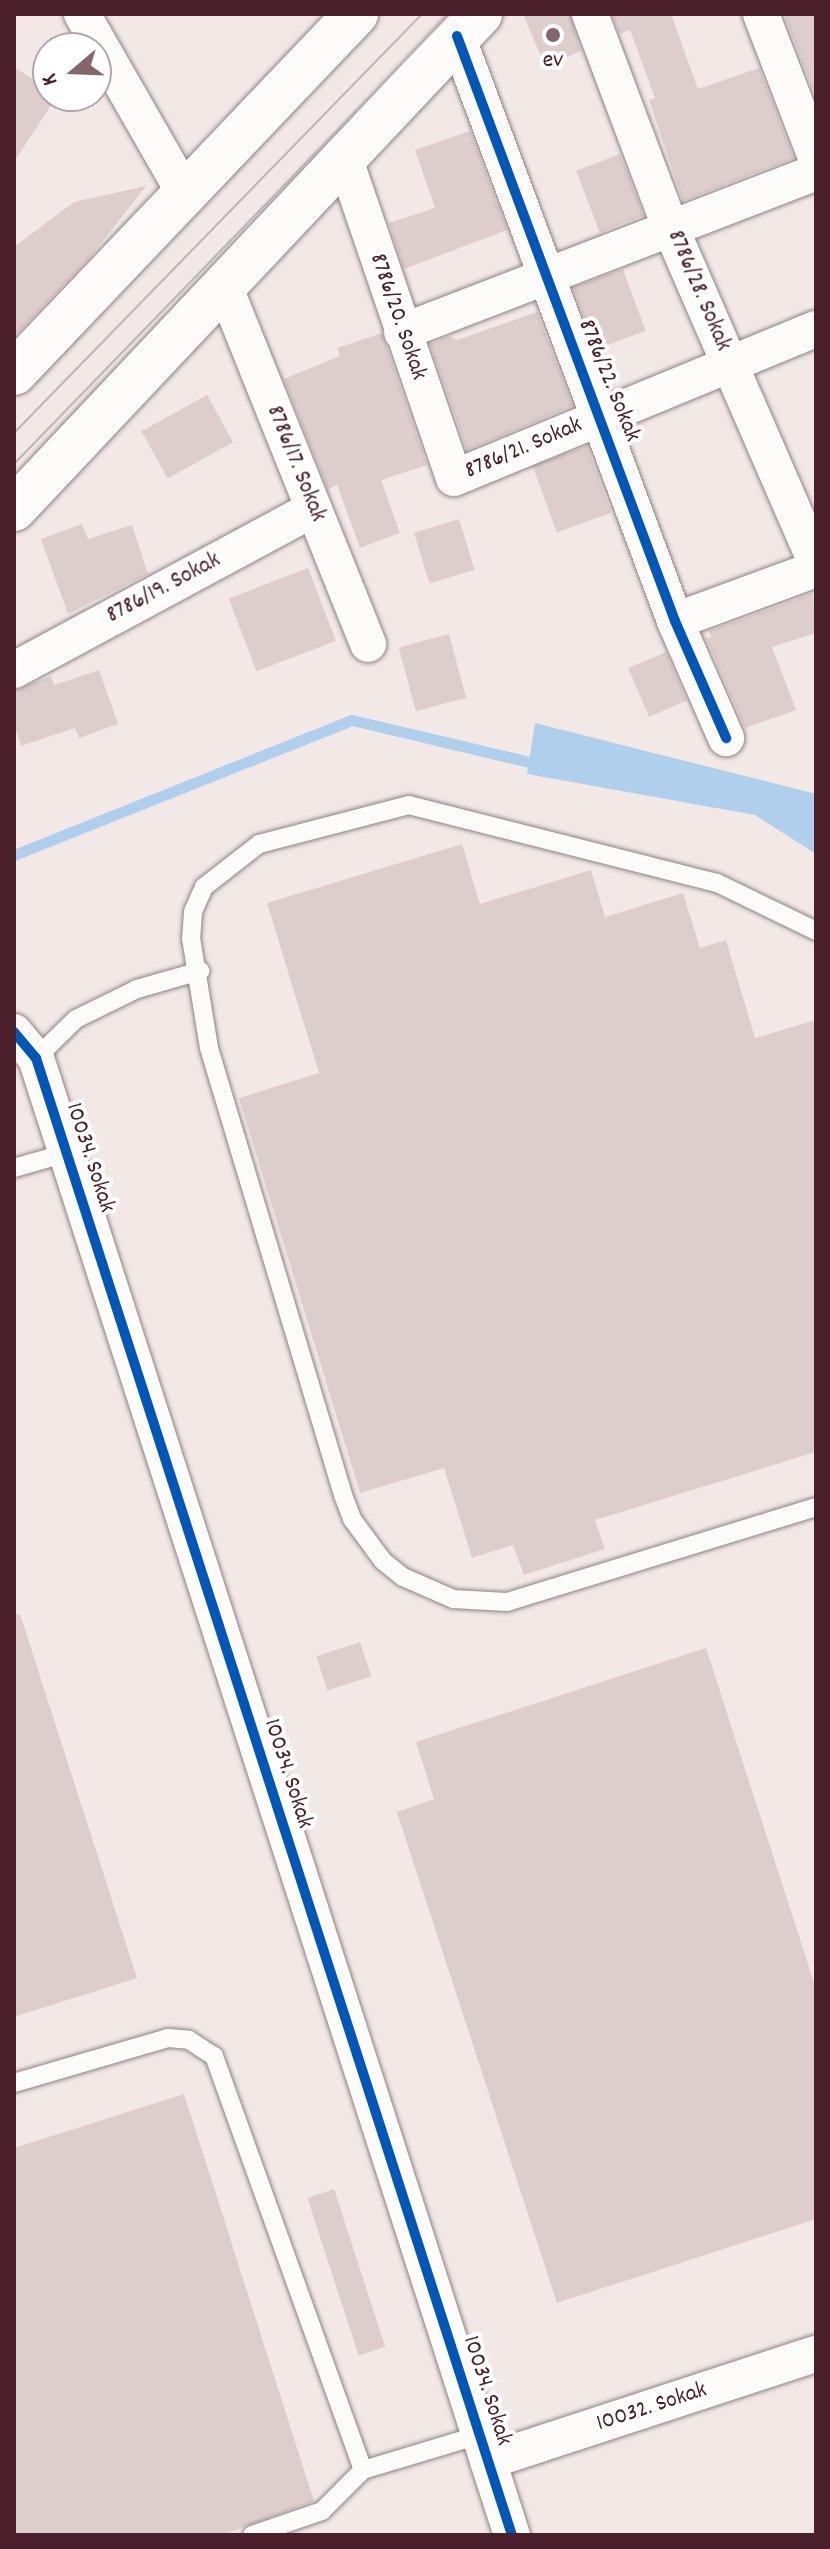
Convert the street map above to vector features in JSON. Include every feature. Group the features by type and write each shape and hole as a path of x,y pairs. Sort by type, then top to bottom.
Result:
{"street":[{"path":"82,14 184,192"},
{"path":"14,373 356,14"},
{"name":"8786/28. Sokak","path":"590,14 671,229 816,566"},
{"path":"761,14 816,157"},
{"path":"14,509 343,154 469,25"},
{"name":"8786/22. Sokak","path":"469,25 544,277 602,415 675,621 726,738"},
{"name":"8786/20. Sokak","path":"343,154 454,478"},
{"path":"402,332 816,172"},
{"name":"8786/17. Sokak","path":"223,283 368,644"},
{"name":"8786/21. Sokak","path":"454,478 816,329"},
{"name":"8786/19. Sokak","path":"14,670 313,509"},
{"path":"675,621 816,566"},
{"name":"10034. Sokak","path":"25,1045 66,1153 512,2535"},
{"name":"10032. Sokak","path":"483,2448 816,2354"}],"lane":[{"path":"816,931 717,883 409,805 259,844 213,876 197,899 191,925 209,1048 343,1495 352,1519 383,1561 403,1577 453,1599 507,1602 816,1507"},
{"path":"25,1045 137,989 200,971"},
{"path":"14,1168 66,1153"},
{"path":"14,2083 168,2038 189,2040 214,2056 363,2470"},
{"path":"252,2535 322,2511 363,2470 483,2448"}],"water":[{"path":"535,723 816,794 816,854 755,815 527,774"}],"building":[{"name":"ev","path":"523,14 570,14 581,51 545,66"},
{"path":"612,14 671,14 698,89 759,68 794,158 683,201 649,100 655,98 630,30 620,34"},
{"path":"784,14 816,14 816,98"},
{"path":"14,67 32,79 32,112 47,112 14,162"},
{"path":"470,131 507,230 404,269 389,223 435,208 415,150"},
{"path":"620,154 644,216 600,232 576,171"},
{"path":"146,186 91,256 14,337 14,247 74,202"},
{"path":"623,269 646,331 596,349 573,287"},
{"path":"537,312 573,406 467,450 430,344 449,336 457,340"},
{"path":"382,333 427,465 381,480 400,533 360,548 337,485 328,489 284,379 340,356 337,348"},
{"path":"207,395 233,442 168,479 141,431"},
{"path":"587,446 611,513 557,533 532,466"},
{"path":"459,519 474,570 430,583 414,533"},
{"path":"82,524 88,539 132,525 148,574 68,614 41,539"},
{"path":"308,568 336,641 257,671 229,598"},
{"path":"813,593 816,633 772,647 796,710 745,728 706,638 711,637 709,631"},
{"path":"449,634 466,698 416,711 399,647"},
{"path":"666,652 687,701 649,717 628,668"},
{"path":"99,670 118,724 79,738 75,728 21,746 14,723 14,691 51,676 54,685"},
{"path":"462,844 480,904 591,870 605,917 683,893 700,948 726,940 755,1038 816,1020 816,1452 595,1520 605,1549 524,1575 513,1545 472,1558 444,1468 360,1493 239,1098 319,1073 267,903"},
{"path":"20,1614 137,1978 14,2017 14,1615"},
{"path":"360,1642 371,1676 327,1690 316,1656"},
{"path":"706,1648 816,1989 816,2219 557,2303 397,1812 434,1799 416,1742"},
{"path":"184,2094 314,2501 222,2535 14,2535 14,2148"},
{"path":"334,2189 385,2347 359,2356 307,2198"}],"waterway":[{"path":"14,855 352,720 530,762"}],"tram line":[{"path":"14,433 422,14"},
{"path":"14,464 450,14"}],"cycle path":[{"path":"457,36 675,621 726,738"},
{"path":"14,1032 36,1058 512,2535"}],"place":[{"name":"ev","path":"553,35"}]}
